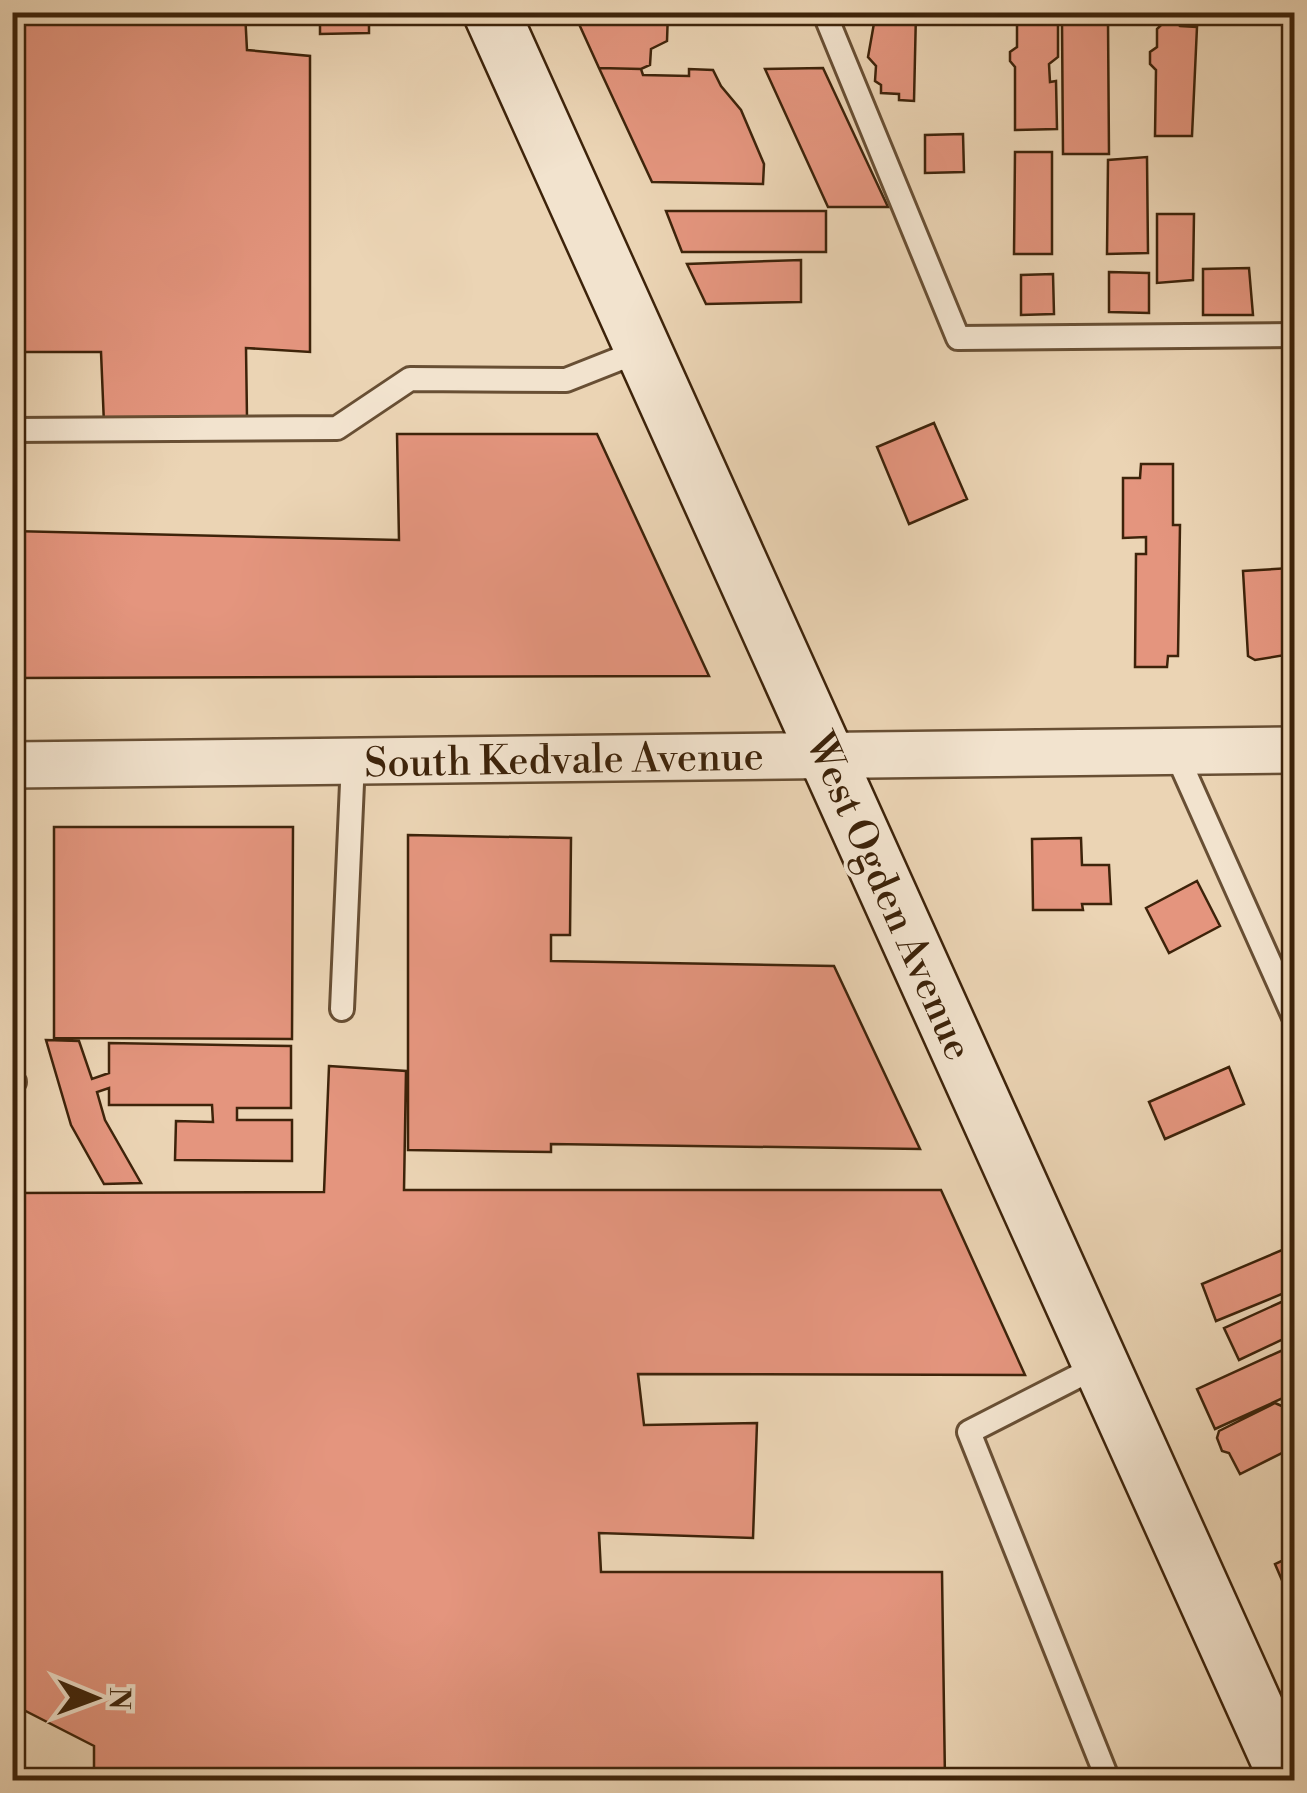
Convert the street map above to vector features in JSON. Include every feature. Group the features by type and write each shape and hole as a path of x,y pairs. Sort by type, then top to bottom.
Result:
{"main road":[{"name":"West Ogden Avenue","path":"491,12 1288,1780"}],"street":[{"name":"South Kedvale Avenue","path":"12,765 1294,750"}],"lane":[{"path":"824,12 958,338 1294,335"},
{"path":"12,430 337,428 410,379 566,380 642,350"},
{"path":"1176,752 1294,1017"},
{"path":"342,1010 353,761"},
{"path":"1100,1364 970,1432 1108,1780"}],"building":[{"path":"12,12 245,12 247,50 310,56 310,352 246,348 247,418 104,424 101,352 12,352"},
{"path":"320,12 369,12 369,33 320,34"},
{"path":"668,12 667,41 651,49 650,65 641,69 599,68 574,13"},
{"path":"876,12 916,12 914,101 899,100 899,94 881,93 881,85 875,81 876,66 868,57"},
{"path":"1033,16 1058,20 1058,57 1049,64 1050,82 1056,81 1057,129 1015,130 1015,67 1010,52 1017,47 1017,22"},
{"path":"1108,21 1109,154 1063,154 1062,22"},
{"path":"1165,21 1197,27 1192,136 1155,136 1156,70 1150,64 1150,52 1157,47 1157,29"},
{"path":"599,68 641,69 643,75 689,76 689,69 713,70 741,110 764,164 763,184 652,182"},
{"path":"823,68 888,207 828,207 765,69"},
{"path":"963,134 964,172 925,173 925,135"},
{"path":"1015,152 1052,152 1052,254 1014,254"},
{"path":"1147,157 1148,253 1107,254 1108,160"},
{"path":"666,211 826,211 826,252 682,252"},
{"path":"1157,214 1194,214 1193,280 1157,283"},
{"path":"801,260 801,302 706,304 687,264"},
{"path":"1249,268 1253,315 1203,315 1203,269"},
{"path":"1109,272 1149,273 1149,313 1109,312"},
{"path":"1053,274 1054,314 1021,315 1021,275"},
{"path":"934,423 967,499 909,524 877,447"},
{"path":"397,434 597,434 709,676 12,678 12,531 399,540"},
{"path":"1141,464 1173,464 1173,525 1180,525 1178,656 1168,656 1167,667 1135,667 1136,554 1146,554 1146,537 1123,538 1123,478 1140,478"},
{"path":"1290,568 1291,608 1285,612 1285,623 1290,629 1291,654 1255,660 1248,656 1243,571"},
{"path":"54,827 293,827 292,1039 54,1038"},
{"path":"408,835 571,838 570,935 551,935 551,961 834,966 920,1149 551,1144 551,1152 408,1150"},
{"path":"1081,838 1082,865 1109,865 1111,904 1082,904 1083,910 1033,910 1032,839"},
{"path":"1197,881 1220,926 1169,953 1146,908"},
{"path":"46,1040 79,1041 92,1079 109,1073 109,1043 291,1046 291,1108 237,1108 237,1120 292,1120 292,1161 175,1160 176,1121 213,1122 212,1105 109,1105 109,1088 97,1092 105,1120 141,1183 104,1184 71,1125"},
{"path":"329,1066 406,1071 404,1190 941,1190 1025,1375 638,1374 644,1425 757,1423 753,1538 599,1533 601,1572 942,1572 945,1780 94,1780 94,1746 12,1704 12,1193 324,1192"},
{"path":"1229,1067 1244,1104 1165,1139 1149,1102"},
{"path":"1294,1245 1294,1289 1216,1321 1202,1284"},
{"path":"1288,1299 1294,1313 1294,1334 1239,1360 1224,1328"},
{"path":"1294,1345 1294,1393 1215,1429 1197,1389"},
{"path":"1294,1401 1294,1447 1240,1474 1229,1453 1222,1451 1217,1438 1219,1431 1275,1403 1284,1407"},
{"path":"1294,1555 1294,1608 1275,1564"}]}
